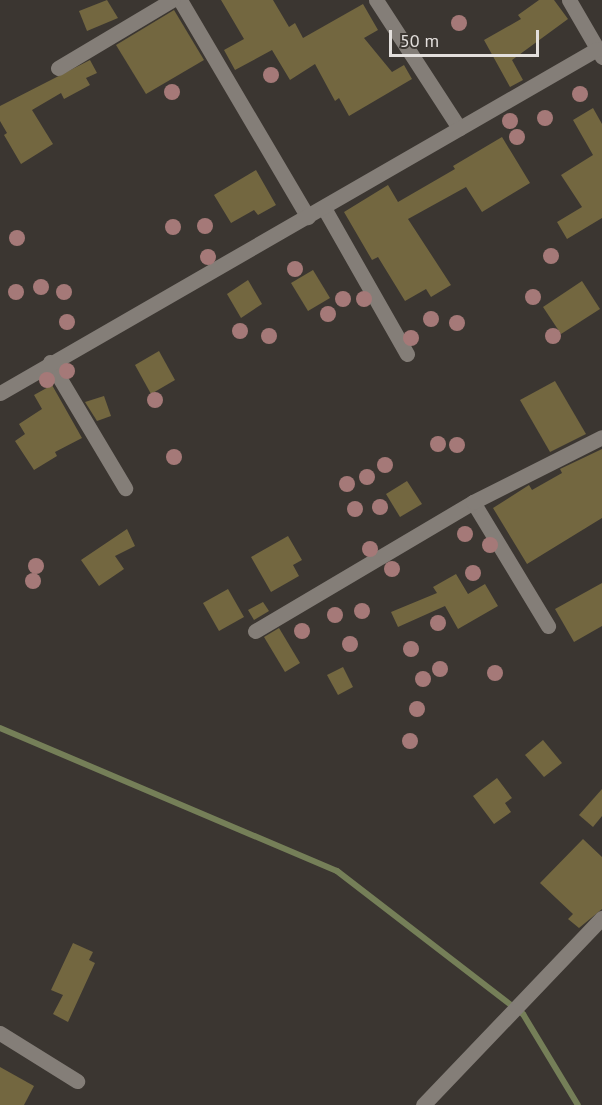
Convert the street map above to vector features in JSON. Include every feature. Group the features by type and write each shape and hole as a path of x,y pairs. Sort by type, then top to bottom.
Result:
{"street":[{"path":"58,68 172,0"},
{"path":"180,0 308,217"},
{"path":"376,0 459,128"},
{"path":"0,393 50,362 324,208 459,128 600,53 569,0"},
{"path":"324,208 407,354"},
{"path":"50,362 125,488"},
{"path":"255,631 472,502 602,437"},
{"path":"472,502 548,626"},
{"path":"423,1105 602,918"},
{"path":"0,1034 77,1081"}],"building":[{"path":"107,0 118,18 87,31 79,11"},
{"path":"221,0 273,0 289,27 295,23 303,38 363,4 378,30 364,38 392,72 404,65 412,79 349,116 339,98 335,101 315,64 290,80 272,50 235,70 224,50 244,39"},
{"path":"539,0 554,0 568,19 512,60 523,80 510,87 484,40 521,19 518,15"},
{"path":"174,10 204,60 146,94 116,45"},
{"path":"90,60 97,73 86,78 90,85 64,99 61,93 32,110 53,144 21,164 4,135 7,133 0,121 0,106"},
{"path":"593,108 602,124 602,218 567,239 557,222 582,207 561,175 593,155 573,120"},
{"path":"502,137 530,183 482,212 466,187 408,219 451,285 431,297 426,289 405,301 378,257 372,260 344,212 388,185 398,202 455,169 453,166"},
{"path":"256,170 276,205 258,215 254,210 231,223 214,195"},
{"path":"313,270 330,298 308,311 291,283"},
{"path":"248,280 262,304 241,318 227,294"},
{"path":"582,281 600,309 561,334 543,307"},
{"path":"159,351 175,380 151,394 135,365"},
{"path":"555,381 586,434 550,452 520,400"},
{"path":"52,385 82,438 55,452 57,456 34,470 15,441 25,434 19,424 42,409 34,395"},
{"path":"104,396 111,416 97,421 85,402"},
{"path":"602,449 602,518 527,564 493,508 529,485 532,490 562,473 560,469"},
{"path":"407,481 422,504 400,517 386,494"},
{"path":"127,529 135,546 115,556 124,569 99,586 81,560"},
{"path":"288,536 302,560 293,565 299,576 271,592 251,557"},
{"path":"456,574 468,594 485,584 498,606 458,629 445,606 398,627 391,612 437,593 433,587"},
{"path":"602,583 602,626 574,642 555,609"},
{"path":"228,589 244,617 219,631 203,603"},
{"path":"263,602 269,611 254,620 248,610"},
{"path":"279,628 300,663 285,672 264,637"},
{"path":"343,667 353,687 338,695 327,675"},
{"path":"543,740 562,763 544,777 525,755"},
{"path":"497,778 512,798 505,803 511,812 494,824 473,796"},
{"path":"602,789 602,816 593,827 579,815"},
{"path":"583,839 602,857 602,909 579,928 568,919 573,914 540,883"},
{"path":"73,943 93,952 89,960 95,963 68,1022 53,1014 63,995 51,990"},
{"path":"0,1067 34,1086 24,1105 0,1105"}],"waterway":[{"path":"0,728 337,871 523,1014 578,1105"}]}
